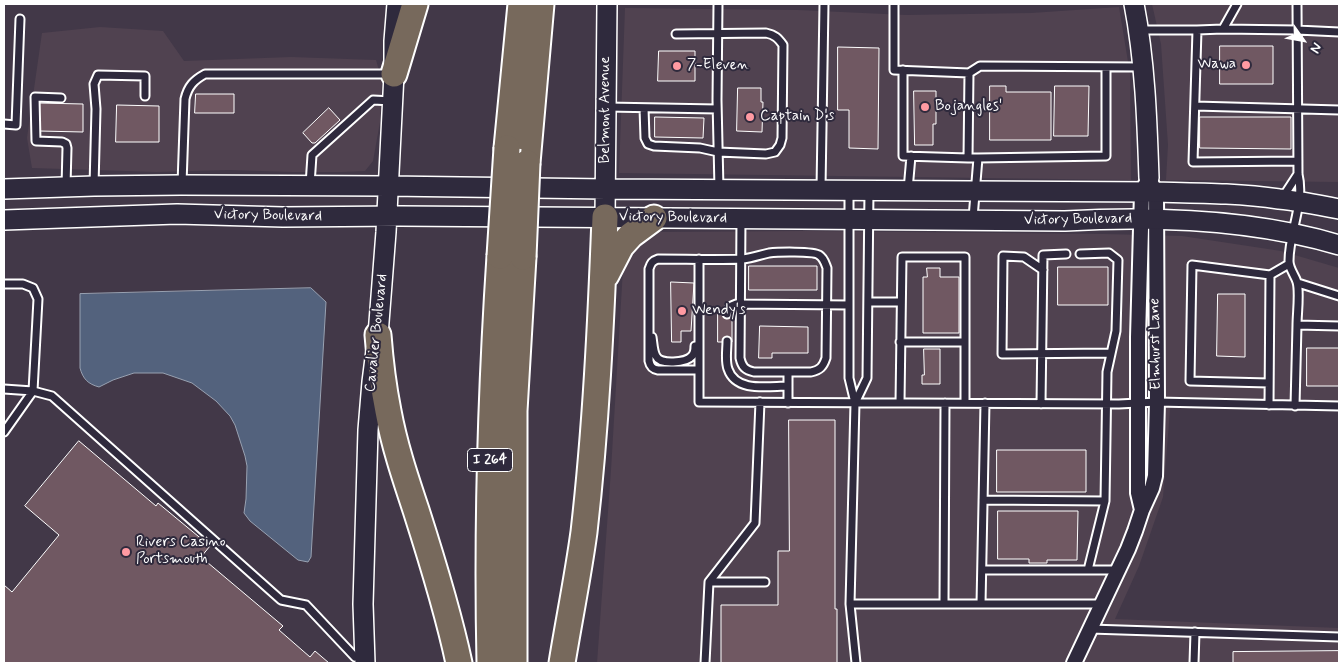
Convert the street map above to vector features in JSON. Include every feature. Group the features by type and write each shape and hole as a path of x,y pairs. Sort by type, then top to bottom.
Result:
{"highway":[{"path":"394,74 415,4"},
{"name":"I 264","path":"514,663 514,411 507,148 521,4"},
{"name":"I 264","path":"490,663 488,601 490,456 511,256 526,163 541,4"},
{"path":"562,663 584,533 599,362 605,217"},
{"path":"603,282 621,246 631,235 654,218"},
{"path":"378,335 388,412 452,632 459,663"}],"main road":[{"name":"Cavalier Boulevard","path":"359,660 363,604 368,430 378,335 389,186 396,4"},
{"name":"Belmont Avenue","path":"605,217 607,4"},
{"name":"Elmhurst Lane","path":"1134,4 1143,67 1148,124 1149,187"},
{"name":"Victory Boulevard","path":"4,189 182,185 975,192 1149,187 1290,200 1339,209"},
{"name":"Victory Boulevard","path":"4,220 177,214 283,217 605,217 1065,221 1149,219 1264,228 1339,245"}],"street":[{"name":"Elmhurst Lane","path":"1074,663 1135,531 1155,476 1156,402 1149,187"},
{"name":"Elmhurst Lane","path":"1142,510 1138,493 1138,337 1149,219"}],"lane":[{"path":"718,4 717,109 719,189"},
{"path":"821,190 824,4"},
{"path":"894,4 894,70 970,73 980,66 1143,67"},
{"path":"1224,29 1237,4"},
{"path":"1290,200 1300,184 1298,174 1297,4"},
{"path":"4,124 16,125 20,19"},
{"path":"1138,30 1224,29 1339,32"},
{"path":"1197,30 1193,162 1298,161"},
{"path":"644,108 645,138 648,144 654,146 766,154 775,152 780,145 782,138 783,45 774,35 766,33 676,34"},
{"path":"903,70 903,156 978,158 1106,156 1106,67"},
{"path":"968,158 970,73"},
{"path":"182,185 185,99 191,84 197,78 205,74 394,74"},
{"path":"94,186 96,109 94,84 98,75 145,76 145,96"},
{"path":"61,98 35,97 36,141 62,142 66,144 66,187"},
{"path":"310,186 312,155 373,100 393,101"},
{"path":"1195,106 1339,110"},
{"path":"606,107 717,109"},
{"path":"908,190 911,156"},
{"path":"973,220 978,158"},
{"path":"1295,406 1298,283 1289,264 1292,234 1290,187 1298,174"},
{"path":"850,190 849,378 855,403 850,604 856,663"},
{"path":"855,403 867,378 869,190"},
{"path":"699,370 658,370 653,369 648,361 649,269 650,264 658,259 741,259 772,253 812,253 819,255 825,260 826,268 826,358 824,365 818,370 811,372 754,372 747,370 742,365 740,358 740,304 741,259 741,219"},
{"path":"1080,254 1109,253 1118,260 1116,331 1107,372 1105,404 1105,501 1088,570"},
{"path":"1041,404 1044,255 1066,254"},
{"path":"1043,270 1024,257 1004,256 1002,354 1111,353"},
{"path":"900,403 902,257 965,257 965,403"},
{"path":"699,259 699,402 1041,404 1156,402 1339,406"},
{"path":"1269,382 1190,381 1192,265 1270,275 1289,264"},
{"path":"1269,405 1270,275"},
{"path":"1298,283 1339,296"},
{"path":"4,284 23,284 33,288 38,299 33,391 4,432"},
{"path":"649,312 655,355 658,359 665,362 685,361 691,358 695,352 696,295 699,286"},
{"path":"868,302 901,302"},
{"path":"727,314 728,309 732,305 740,304 849,305"},
{"path":"1297,325 1339,326"},
{"path":"727,342 728,368 731,376 737,381 744,385 752,386 788,386"},
{"path":"900,342 965,342"},
{"path":"788,372 788,403"},
{"path":"4,389 33,391 52,396 281,600 306,605 359,660"},
{"path":"705,663 709,582 755,523 760,402"},
{"path":"944,604 945,403"},
{"path":"981,604 985,403"},
{"path":"983,500 1105,501"},
{"path":"982,570 1118,570"},
{"path":"709,582 765,582"},
{"path":"850,604 1102,604"},
{"path":"1090,629 1339,637"},
{"path":"1194,663 1195,632"}],"shaded area":[{"path":"1152,4 1339,4 1339,182 1166,180 1168,145 1161,44"},
{"path":"1119,7 1130,74 1131,180 619,173 625,8 798,10 906,15 1031,13"},
{"path":"100,27 163,31 184,61 291,57 376,60 382,81 380,122 373,161 365,171 342,172 229,170 156,172 32,168 27,138 42,33"},
{"path":"806,231 1182,236 1281,251 1339,268 1339,403 1171,398 1163,497 1139,566 1115,619 1339,628 1339,663 597,663 624,252 637,239 660,232"}],"water":[{"path":"311,288 326,302 311,557 308,562 298,560 250,521 244,513 247,466 245,456 235,425 230,416 216,401 192,383 163,373 134,373 99,387 86,380 80,368 80,294"}],"building":[{"name":"Wawa","path":"1220,46 1273,46 1273,84 1220,84"},
{"path":"838,47 879,48 878,149 849,148 849,110 838,110"},
{"name":"7-Eleven","path":"659,51 695,51 695,81 658,81"},
{"path":"990,86 1006,86 1006,92 1051,92 1051,140 990,140"},
{"path":"1055,86 1089,86 1088,136 1054,136"},
{"name":"Captain D's","path":"738,88 761,88 761,102 763,102 762,132 737,131"},
{"name":"Bojangles'","path":"914,91 936,91 936,124 933,124 933,145 915,145"},
{"path":"196,94 234,94 234,113 195,113"},
{"path":"39,103 83,104 83,132 39,131"},
{"path":"117,105 159,106 159,142 116,142"},
{"path":"329,108 340,120 315,143 312,143 303,133"},
{"name":"7-Eleven","path":"655,117 704,118 703,138 655,137"},
{"name":"Wawa","path":"1200,117 1291,117 1291,149 1200,148"},
{"path":"749,266 817,266 817,290 749,290"},
{"path":"1058,267 1108,267 1108,305 1058,305"},
{"path":"927,268 940,268 940,277 959,277 959,333 923,333 923,277 927,277"},
{"name":"Wendy's","path":"671,282 694,283 691,331 681,331 681,342 672,342"},
{"path":"1218,294 1245,294 1245,357 1217,356"},
{"path":"718,314 732,314 732,342 718,342"},
{"path":"760,326 808,327 808,353 772,353 772,358 759,358"},
{"path":"1307,348 1339,348 1339,386 1307,386"},
{"path":"924,349 940,349 940,384 922,384"},
{"path":"789,420 835,420 835,609 837,609 837,663 721,663 721,605 778,605 778,551 789,551"},
{"name":"Rivers Casino Portsmouth","path":"79,441 156,506 158,503 210,546 201,557 283,626 279,630 310,657 315,651 329,663 4,663 4,585 12,592 59,535 25,506"},
{"path":"997,450 1086,450 1086,492 997,492"},
{"path":"998,511 1078,511 1077,560 1047,560 1047,563 1029,563 1029,559 998,559"},
{"path":"1339,651 1339,663 1233,663 1233,652"}],"place":[{"name":"Wawa","path":"1246,65"},
{"name":"7-Eleven","path":"677,66"},
{"name":"Bojangles'","path":"925,107"},
{"name":"Captain D's","path":"750,117"},
{"name":"Wendy's","path":"682,311"},
{"name":"Rivers Casino Portsmouth","path":"126,552"}]}
